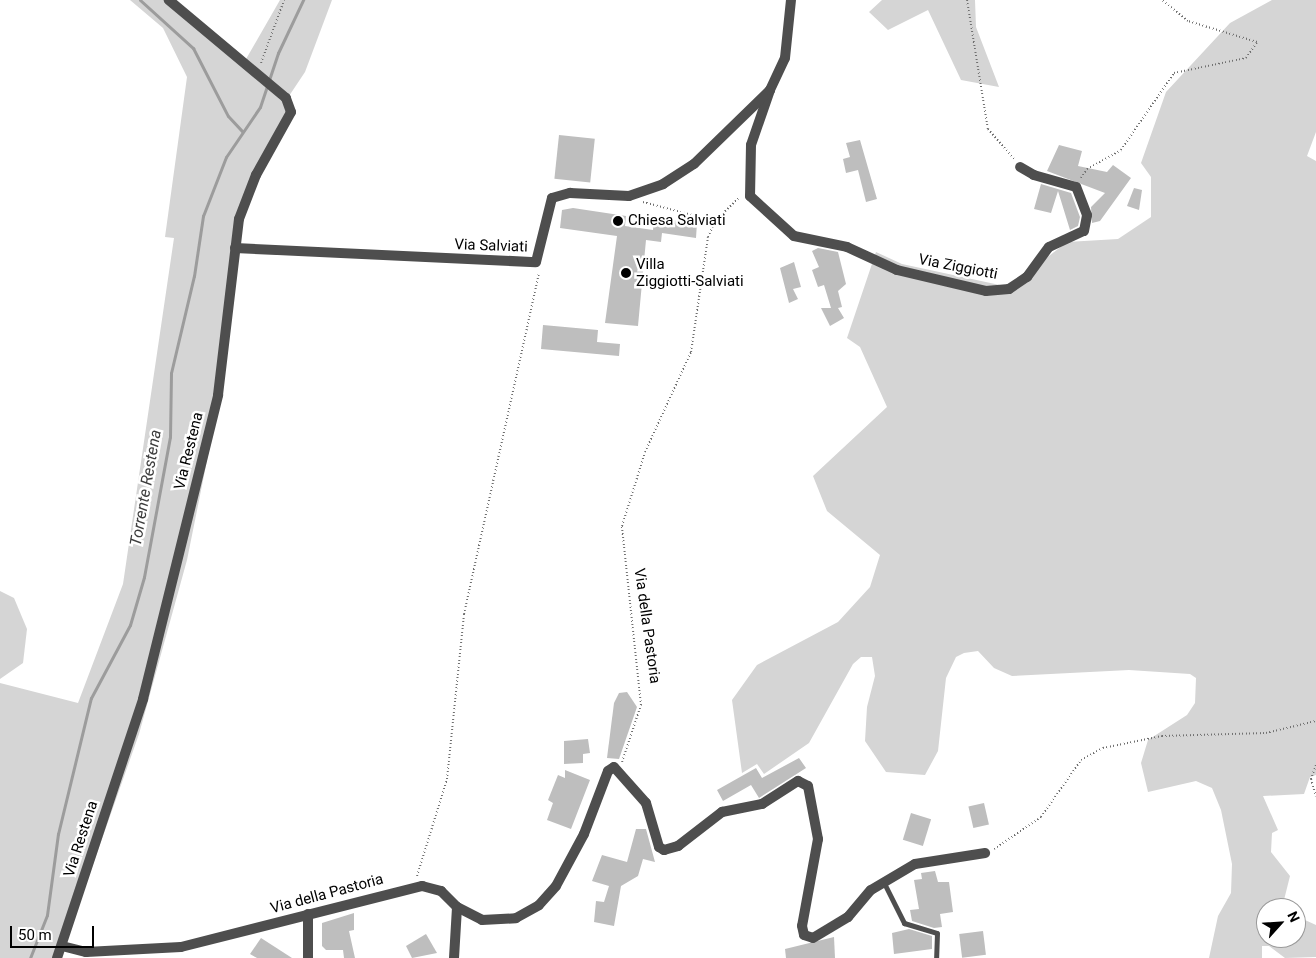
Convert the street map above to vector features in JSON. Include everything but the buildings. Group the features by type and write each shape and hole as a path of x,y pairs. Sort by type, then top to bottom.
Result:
{"street":[{"name":"Via Restena","path":"57,958 157,642 218,395 235,248 248,193 291,112 286,98 169,0"},
{"name":"Via Salviati","path":"235,248 531,264 540,257 552,198 556,194 629,196 664,184 694,164 770,90 785,58 791,0"},
{"path":"750,196 751,145 770,90"},
{"path":"1020,167 1034,175 1076,187"},
{"name":"Via Ziggiotti","path":"750,196 794,236 847,247 898,270 998,291 1019,284 1049,247 1084,230 1087,215 1076,187"},
{"name":"Via della Pastoria","path":"62,946 86,952 143,954 182,947 413,888 441,891 457,908 482,920 502,922 539,905 572,860 608,771 614,767 619,771"},
{"path":"619,771 646,803 658,847 664,850 678,846 722,812 762,804 798,782 808,786 818,839 804,935 813,938 831,928 884,883 916,864 985,853"},
{"path":"454,958 457,908"},
{"path":"308,914 308,958"}],"lane":[{"path":"884,883 904,922 937,933 936,958"}],"path":[{"path":"257,72 284,0"},
{"path":"967,0 988,128 1020,167"},
{"path":"1076,187 1087,169 1121,150 1174,73 1246,58 1257,42 1188,21 1162,0"},
{"path":"629,196 660,210 715,221 739,198 750,196"},
{"name":"Via della Pastoria","path":"619,771 641,705 622,526 645,452 691,352 708,237 715,221"},
{"path":"413,888 447,779 464,614 539,276 531,264"},
{"path":"985,853 1041,817 1081,760 1102,748 1162,736 1266,733 1316,721"},
{"path":"1316,765 1311,779 1316,796"}],"shaded area":[{"path":"130,0 169,0 242,66 280,0 332,0 305,72 287,99 292,113 243,206 218,406 187,560 139,734 60,958 0,958 0,683 78,703 123,584 174,238 165,237 187,77 163,28"},
{"path":"882,0 975,0 976,27 999,87 961,80 928,10 888,30 869,12"},
{"path":"1272,0 1316,0 1316,132 1307,156 1316,161 1316,775 1310,777 1304,794 1263,796 1278,830 1272,833 1271,852 1290,876 1284,898 1256,898 1256,948 1262,948 1262,958 1209,958 1218,916 1231,893 1232,864 1221,810 1212,788 1196,781 1148,792 1141,763 1148,740 1187,715 1195,703 1196,678 1190,674 1129,670 1012,676 994,668 978,651 964,653 956,657 946,678 938,751 925,775 886,772 865,741 867,707 875,676 872,657 861,657 853,664 809,743 764,774 757,764 742,773 732,700 757,665 838,622 870,587 880,555 827,511 813,476 887,407 860,347 847,338 876,252 902,264 1009,287 1067,242 1118,239 1151,217 1151,177 1141,163 1166,92 1230,23"},
{"path":"0,591 14,598 27,629 23,663 0,679"},
{"path":"1306,920 1316,925 1316,957 1285,958 1272,948 1306,948"}],"waterway":[{"path":"140,0 193,48 228,116 242,131"},
{"name":"Torrente Restena","path":"30,958 47,915 58,834 91,698 130,625 144,577 170,437 171,373 194,276 203,216 226,157 260,107 278,53 303,0"}],"place":[{"name":"Chiesa Salviati","path":"618,221"},
{"name":"Villa Ziggiotti-Salviati","path":"626,273"}]}
